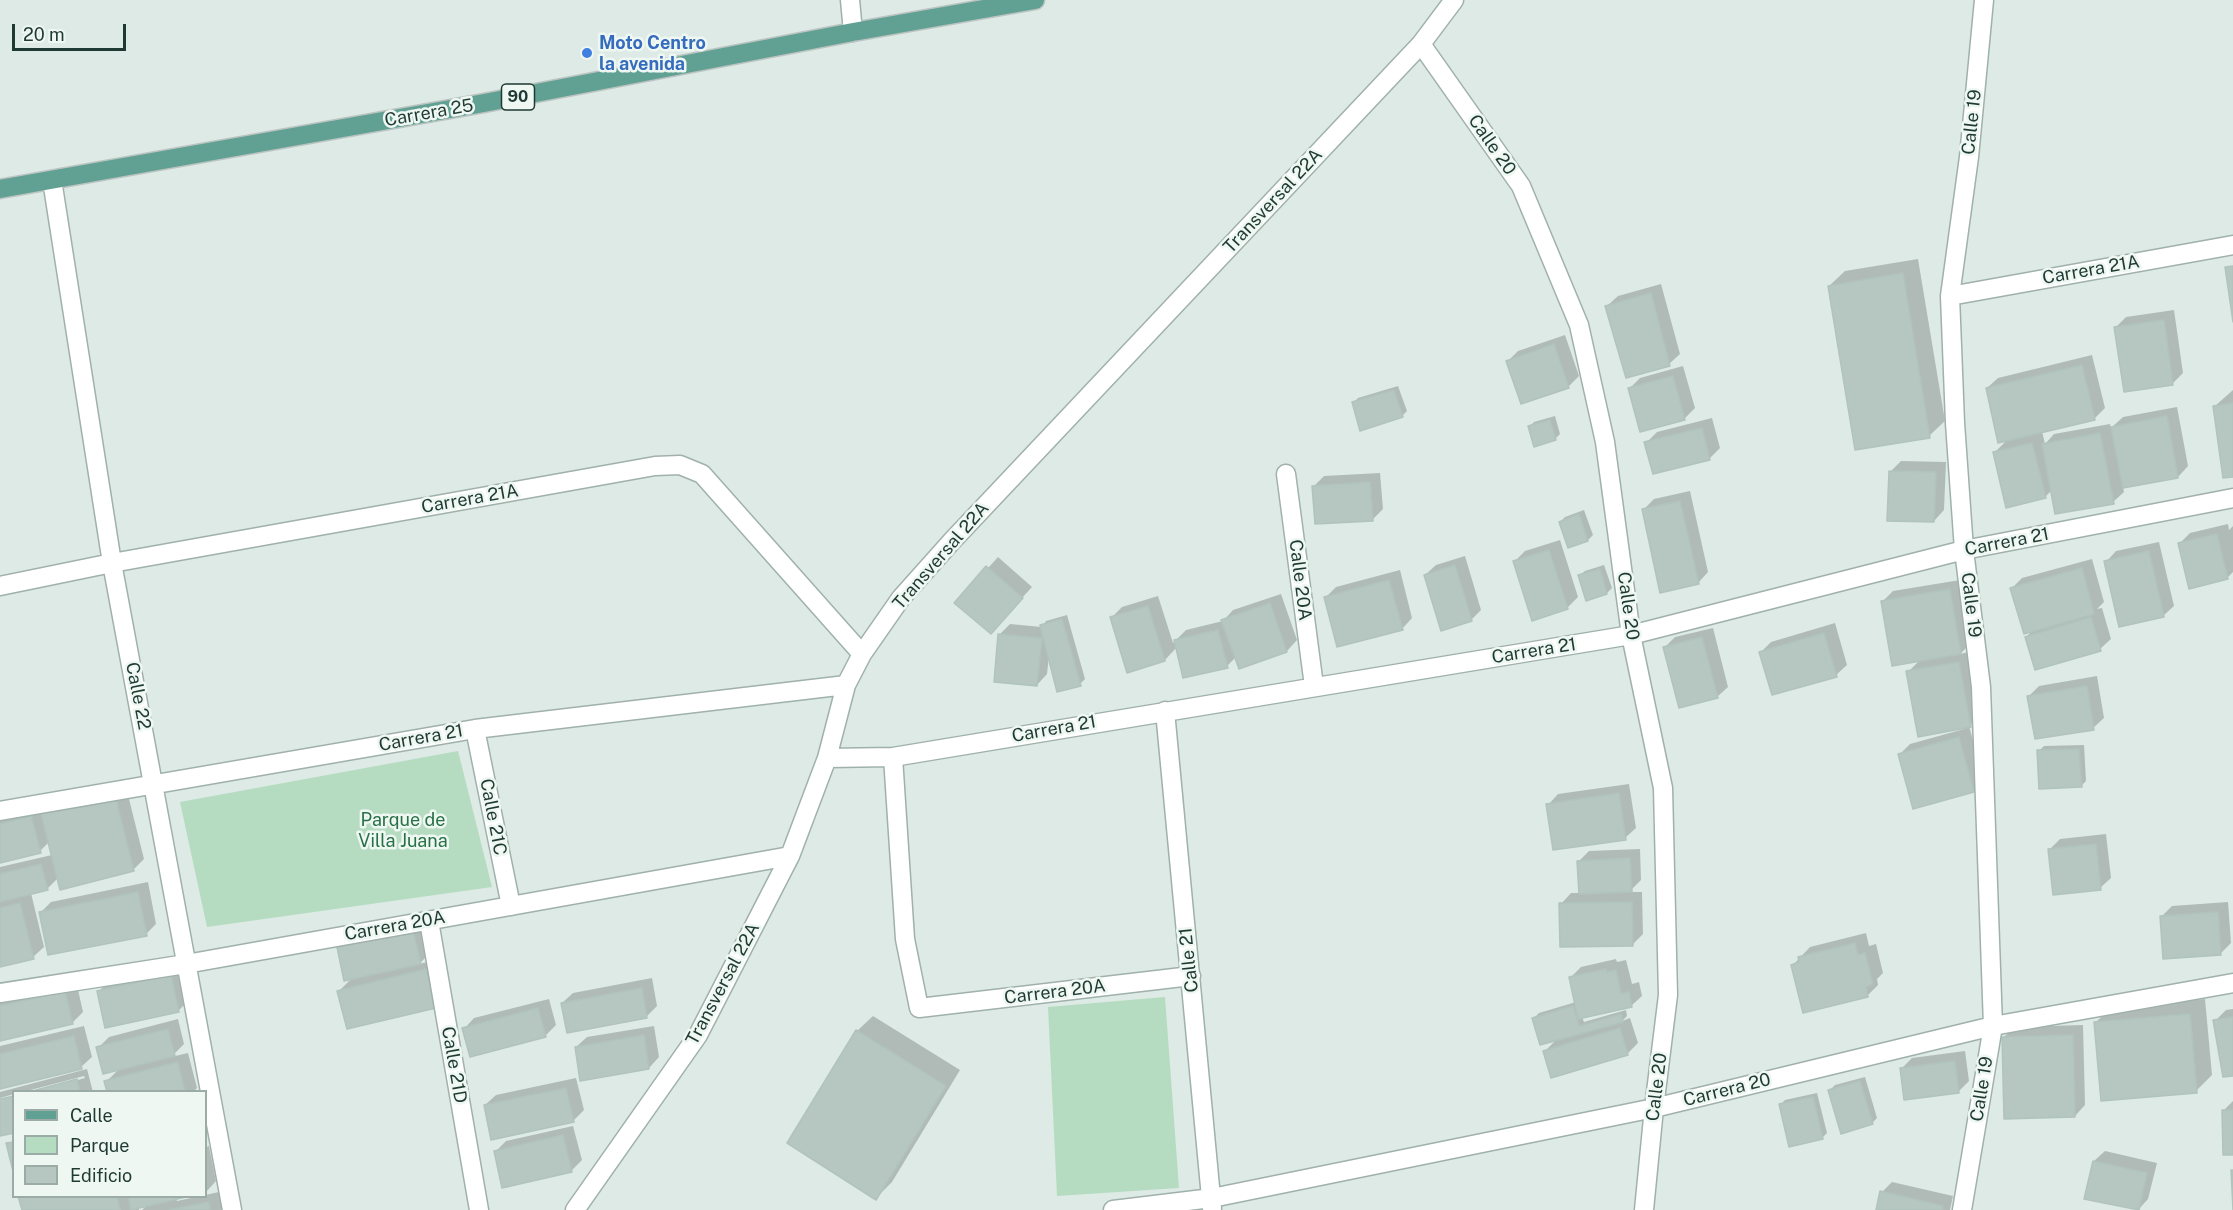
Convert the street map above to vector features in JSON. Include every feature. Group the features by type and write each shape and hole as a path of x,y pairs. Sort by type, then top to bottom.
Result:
{"main road":[{"name":"Carrera 25","path":"0,189 484,103 853,32 1035,0"}],"street":[{"path":"850,0 853,32"},
{"name":"Transversal 22A","path":"575,1210 699,1035 790,856 827,758 846,685 862,654 901,598 951,542 1421,44 1454,0"},
{"name":"Calle 19","path":"1962,1210 1993,1026 1982,687 1964,550 1955,423 1950,296 1969,157 1984,0"},
{"name":"Calle 20","path":"1421,44 1521,186 1580,325 1605,442 1631,635 1663,788 1668,995 1644,1210"},
{"name":"Calle 22","path":"52,180 112,563 232,1210"},
{"name":"Carrera 21A","path":"1950,296 2233,245"},
{"name":"Carrera 21A","path":"0,586 112,563 655,466 680,465 702,474 862,654"},
{"name":"Calle 20A","path":"1286,474 1314,686"},
{"name":"Carrera 21","path":"827,758 893,757 1631,635 1964,550 2233,498"},
{"name":"Carrera 21","path":"0,811 476,729 846,685"},
{"name":"Calle 21","path":"1165,711 1212,1204"},
{"name":"Calle 21C","path":"476,729 511,906"},
{"name":"Carrera 20A","path":"893,757 904,939 919,1008 1191,976"},
{"name":"Carrera 20A","path":"0,993 186,964 790,856"},
{"name":"Calle 21D","path":"429,921 479,1210"},
{"name":"Carrera 20","path":"1113,1210 1212,1204 1654,1108 1993,1026 2233,983"}],"green space":[{"name":"Parque de Villa Juana","path":"458,751 492,887 207,927 180,802"},
{"path":"1165,997 1179,1188 1057,1196 1048,1007"}],"building":[{"path":"2233,266 2233,322 2225,267"},
{"path":"1903,273 1930,438 1855,450 1828,286"},
{"path":"1651,293 1670,366 1626,378 1605,306"},
{"path":"2164,320 2173,385 2124,392 2114,327"},
{"path":"1554,344 1569,388 1521,404 1506,361"},
{"path":"2082,365 2095,420 1998,443 1986,388"},
{"path":"1673,376 1685,420 1640,432 1628,388"},
{"path":"1394,390 1403,417 1360,431 1352,402"},
{"path":"2233,403 2233,477 2223,478 2213,406"},
{"path":"2167,416 2178,478 2123,488 2111,427"},
{"path":"1550,420 1556,440 1534,447 1528,426"},
{"path":"1702,428 1710,460 1653,474 1644,442"},
{"path":"2100,433 2114,504 2055,514 2042,444"},
{"path":"2032,443 2046,498 2006,508 1993,452"},
{"path":"1889,471 1936,472 1934,522 1887,521"},
{"path":"1370,482 1373,521 1315,524 1312,486"},
{"path":"1680,501 1699,584 1660,593 1642,509"},
{"path":"1579,514 1588,541 1568,548 1559,522"},
{"path":"2217,534 2228,579 2189,589 2178,543"},
{"path":"1549,550 1568,609 1532,621 1513,561"},
{"path":"2149,551 2164,617 2119,627 2104,561"},
{"path":"1455,565 1472,621 1441,631 1424,575"},
{"path":"986,566 1023,598 991,634 954,603"},
{"path":"2082,568 2094,614 2024,634 2010,588"},
{"path":"1600,569 1607,594 1586,601 1578,575"},
{"path":"1389,580 1403,630 1337,647 1324,597"},
{"path":"1950,589 1961,654 1892,666 1881,601"},
{"path":"1270,603 1287,652 1239,669 1221,620"},
{"path":"1148,606 1165,661 1127,673 1110,617"},
{"path":"2091,617 2101,651 2035,670 2025,637"},
{"path":"1062,619 1081,686 1057,692 1040,625"},
{"path":"1218,630 1228,668 1183,678 1174,640"},
{"path":"1824,633 1837,677 1772,695 1759,652"},
{"path":"998,634 1042,638 1037,686 994,682"},
{"path":"1702,637 1718,698 1679,708 1663,647"},
{"path":"1959,662 1971,727 1918,737 1906,671"},
{"path":"2087,686 2094,730 2035,739 2027,696"},
{"path":"1959,737 1974,792 1913,809 1898,754"},
{"path":"2079,749 2082,787 2039,789 2037,750"},
{"path":"113,788 134,871 60,890 39,806"},
{"path":"1619,793 1626,840 1553,850 1546,804"},
{"path":"31,816 41,853 0,863 0,824"},
{"path":"2096,844 2101,890 2053,895 2048,849"},
{"path":"1630,858 1632,892 1579,894 1577,861"},
{"path":"41,864 48,890 0,902 0,874"},
{"path":"138,892 147,936 48,955 39,912"},
{"path":"1632,902 1633,946 1560,947 1559,903"},
{"path":"20,903 34,959 0,967 0,908"},
{"path":"2218,912 2221,955 2163,959 2160,916"},
{"path":"413,930 421,964 344,981 337,947"},
{"path":"1855,943 1858,955 1865,953 1873,984 1866,987 1868,997 1803,1013 1791,965 1799,962 1798,957"},
{"path":"426,969 436,1008 347,1029 337,991"},
{"path":"1606,969 1607,972 1616,970 1621,994 1629,992 1632,1007 1578,1019 1569,977"},
{"path":"171,975 179,1012 105,1028 97,991"},
{"path":"642,988 647,1018 567,1033 561,1003"},
{"path":"65,991 73,1024 0,1041 0,1006"},
{"path":"1573,1006 1579,1026 1621,1014 1623,1022 1540,1045 1532,1018"},
{"path":"538,1008 546,1037 470,1057 462,1028"},
{"path":"2190,1014 2197,1093 2101,1101 2094,1022"},
{"path":"2233,1017 2233,1076 2223,1077 2213,1020"},
{"path":"1620,1028 1628,1055 1551,1078 1543,1051"},
{"path":"168,1029 175,1056 103,1074 96,1047"},
{"path":"856,1030 946,1086 876,1200 787,1143"},
{"path":"644,1035 649,1069 580,1081 575,1047"},
{"path":"2073,1035 2075,1117 2004,1119 2002,1037"},
{"path":"74,1036 82,1069 0,1089 0,1054"},
{"path":"1955,1061 1959,1093 1904,1100 1900,1068"},
{"path":"178,1062 185,1090 106,1090 104,1081"},
{"path":"77,1079 80,1090 36,1090"},
{"path":"1860,1081 1873,1124 1841,1134 1828,1090"},
{"path":"566,1088 574,1122 491,1140 484,1105"},
{"path":"12,1096 12,1133 0,1136 0,1099"},
{"path":"1813,1097 1823,1139 1789,1147 1779,1104"},
{"path":"2222,1110 2233,1110 2233,1155 2223,1155"},
{"path":"563,1135 572,1172 502,1188 494,1151"},
{"path":"12,1142 12,1167 6,1143"},
{"path":"2093,1161 2147,1173 2139,1210 2084,1199"},
{"path":"2231,1170 2233,1170 2233,1210"},
{"path":"1880,1191 1943,1206 1942,1210 1876,1210"},
{"path":"19,1198 117,1198 120,1210 22,1210"},
{"path":"128,1198 182,1198 131,1210"},
{"path":"209,1202 210,1210 169,1210"}],"place":[{"name":"Moto Centro la avenida","path":"587,53"}]}
